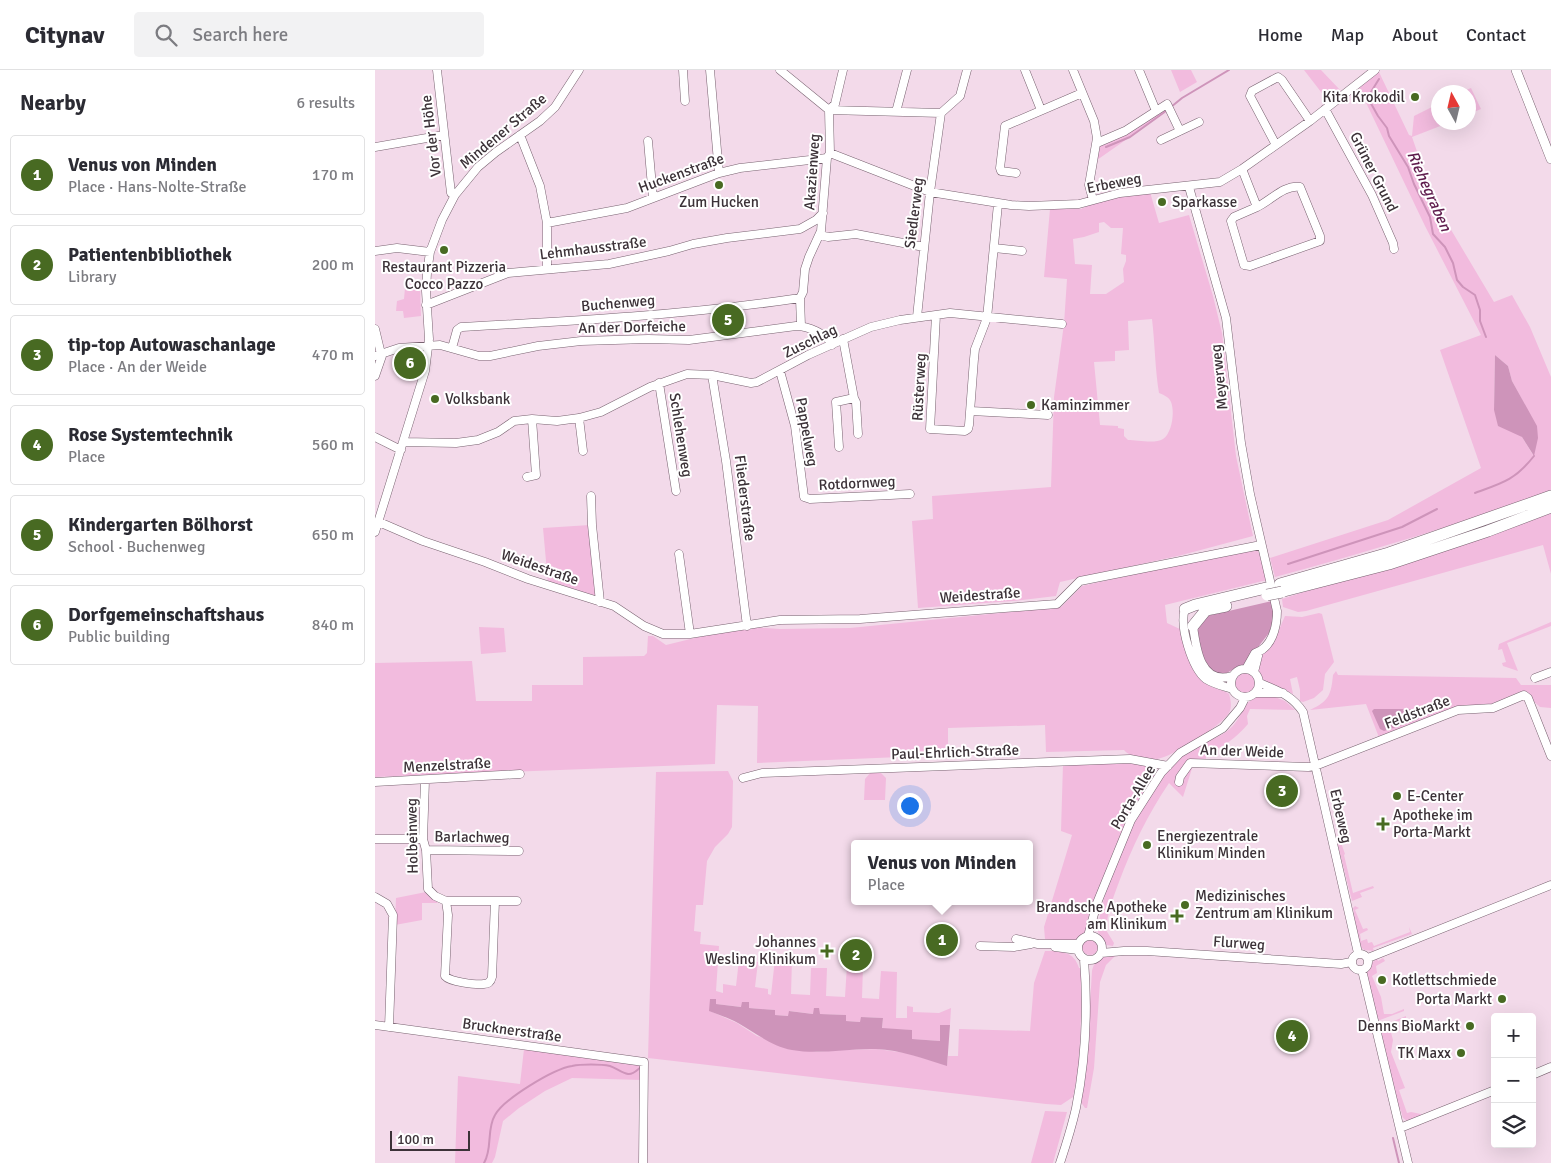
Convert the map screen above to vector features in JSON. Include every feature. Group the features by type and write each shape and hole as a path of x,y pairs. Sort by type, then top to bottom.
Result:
{"highway":[{"path":"1281,588 1389,553 1551,496"},
{"path":"1193,626 1206,610 1281,588 1389,564 1488,531 1551,507"},
{"path":"1185,609 1195,605 1266,592"}],"main road":[{"path":"1516,70 1551,159"}],"street":[{"name":"Vor der Höhe","path":"439,70 443,135 451,193 455,195"},
{"name":"Mindener Straße","path":"375,532 379,522 379,511 404,442 424,378 428,346 427,274 430,252 442,220 455,195 478,167 555,107 579,70"},
{"path":"683,70 685,100"},
{"path":"710,70 719,173"},
{"path":"780,70 829,110 941,113 960,96 967,70"},
{"path":"829,110 835,104 843,70"},
{"path":"897,112 907,70"},
{"path":"1025,70 1041,110"},
{"path":"1073,70 1094,121 1097,143 1089,185 1093,200"},
{"path":"1139,70 1156,111"},
{"name":"Erbeweg","path":"828,156 930,192 998,204 1033,206 1079,204 1120,193 1189,187 1220,182 1242,169 1310,121 1375,70"},
{"path":"1276,145 1250,96 1252,91 1278,78 1282,80 1310,121"},
{"path":"1017,173 1000,170 1005,126 1083,93"},
{"path":"1097,143 1125,131 1167,104 1180,131"},
{"name":"Grüner Grund","path":"1325,109 1372,196 1394,249"},
{"name":"Akazienweg","path":"801,326 800,298 805,283 805,269 820,235 823,214 828,156 829,110"},
{"name":"Siedlerweg","path":"917,318 930,192 941,113"},
{"path":"1161,140 1199,122"},
{"path":"375,147 443,135"},
{"path":"520,135 540,186 547,223 547,269"},
{"path":"648,141 653,198"},
{"name":"Huckenstraße","path":"547,223 627,208 719,173 740,168 828,156"},
{"path":"1242,169 1257,207"},
{"path":"1295,186 1300,187 1320,236 1320,242 1250,266 1245,265 1231,221 1234,217 1257,207 1283,191 1295,186"},
{"name":"Meyerweg","path":"1189,187 1226,318 1241,444 1261,545 1277,611 1277,623 1270,640 1259,652"},
{"name":"Rüsterweg","path":"936,315 930,429 965,431 968,429 971,411 975,349 987,318 998,204"},
{"name":"Lehmhausstraße","path":"426,305 500,276 522,271 609,264 693,244 800,229 823,214"},
{"path":"820,235 856,234 924,247"},
{"path":"375,251 397,248 430,252"},
{"path":"994,248 1022,251"},
{"name":"Buchenweg","path":"452,348 457,330 461,327 680,312 800,298"},
{"name":"Zuschlag","path":"404,442 478,440 498,432 513,421 532,419 557,421 579,418 601,412 659,384 687,374 712,375 751,383 761,381 833,344 881,324 936,315 955,314 1062,324"},
{"path":"801,326 825,337 833,344"},
{"name":"An der Dorfeiche","path":"380,354 399,348 440,345 479,356 490,356 538,346 581,340 648,338 689,340 801,326"},
{"path":"375,330 380,354 383,357 375,376"},
{"path":"843,340 854,398 858,434"},
{"name":"Pappelweg","path":"780,371 795,426 803,495 805,498"},
{"name":"Fliederstraße","path":"712,375 726,461 747,626"},
{"name":"Schlehenweg","path":"659,384 676,491"},
{"path":"839,447 836,402 854,398"},
{"path":"971,411 1048,415"},
{"path":"579,418 583,451"},
{"path":"527,477 536,475 532,419"},
{"path":"375,437 401,450"},
{"name":"Rotdornweg","path":"805,498 910,494"},
{"path":"591,496 600,602"},
{"name":"Weidestraße","path":"379,522 423,541 528,579 614,606 644,626 663,634 690,634 780,620 860,619 1057,604 1080,582 1261,545"},
{"path":"679,554 690,634"},
{"path":"1185,609 1183,622 1193,661 1205,678 1238,694 1283,693"},
{"path":"1193,626 1198,654 1208,672 1215,677 1225,678 1246,669 1254,672 1260,683 1255,693"},
{"path":"1246,669 1255,653 1259,652"},
{"path":"1254,672 1259,652"},
{"path":"1535,678 1551,672"},
{"path":"1232,676 1231,685 1238,694"},
{"name":"Erbeweg","path":"1260,683 1278,689 1298,704 1303,712 1358,953"},
{"name":"Porta-Allee","path":"1091,936 1102,891 1131,820 1167,766 1180,753 1223,728 1233,717 1238,694"},
{"name":"Feldstraße","path":"1315,766 1457,710 1493,708 1524,695 1532,706 1551,756"},
{"name":"Paul-Ehrlich-Straße","path":"743,778 762,773 1130,759 1167,766"},
{"name":"An der Weide","path":"1179,782 1180,777 1190,763 1308,768 1315,766"},
{"name":"Menzelstraße","path":"375,782 520,774"},
{"name":"Holbeinweg","path":"425,780 423,839 426,850 427,889 435,896 446,901"},
{"path":"375,839 423,839"},
{"name":"Barlachweg","path":"426,850 519,851"},
{"path":"1367,958 1551,885"},
{"path":"375,897 387,904 393,915 389,1027"},
{"path":"495,901 491,981 484,984 451,980 445,976 446,901 495,901 517,901"},
{"path":"1078,947 1082,938 1091,936 1100,941 1101,950 1088,959"},
{"path":"1016,939 1031,944 1049,945 1059,948 1078,947"},
{"path":"980,946 1014,948 1031,944"},
{"path":"1060,1163 1076,1109 1083,1067 1088,959 1078,947"},
{"name":"Flurweg","path":"1101,950 1341,964 1351,962"},
{"path":"1358,953 1363,954 1367,958 1368,964 1362,970 1355,968 1351,962 1353,956 1358,953"},
{"path":"1362,970 1408,1163"},
{"name":"Brucknerstraße","path":"375,1025 644,1062 643,1163"},
{"path":"1536,1073 1551,1067"},
{"path":"1400,1128 1491,1092"}],"shaded area":[{"path":"1171,70 1191,70 1197,82 1180,92"},
{"path":"1304,70 1321,70 1341,91 1328,101"},
{"path":"1378,70 1409,135 1412,136 1414,116 1431,108 1431,130 1412,137 1429,186 1447,223 1494,302 1512,295 1530,327 1551,377 1551,490 1414,537 1275,577 1270,558 1388,520 1481,468 1440,350 1481,335 1425,226 1359,88","holes":["1495,355 1508,366 1512,381 1525,405 1533,455 1522,437 1494,410"]},
{"path":"1476,98 1481,109 1476,111"},
{"path":"1163,109 1167,111 1097,160 1099,145"},
{"path":"1150,192 1159,223 1189,215 1222,333 1236,456 1253,536 1182,555 1060,582 1056,596 918,608 912,521 933,519 932,496 1051,487 1054,397 1064,324 1067,279 1044,277 1050,209 1081,209 1103,199","holes":["1104,222 1111,228 1123,228 1121,254 1126,255 1123,269 1124,282 1106,294 1090,294 1092,265 1075,264 1073,239 1099,232 1099,223","1152,319 1159,393 1168,397 1171,402 1173,411 1172,422 1169,432 1163,439 1151,442 1128,440 1124,436 1124,429 1118,428 1118,426 1100,425 1094,362 1115,361 1115,351 1129,350 1128,321"]},
{"path":"416,285 420,288 421,316 404,318 403,311 396,311 397,301 404,299 405,288"},
{"path":"1495,355 1508,366 1512,381 1537,426 1538,438 1534,456 1522,437 1498,426 1494,410"},
{"path":"1551,513 1551,574 1543,545 1306,611 1298,612 1283,607 1282,599"},
{"path":"590,525 597,596 548,583 543,528"},
{"path":"1251,548 1256,549 1259,553 1267,580 1165,605 1167,623 1182,630 1187,654 1197,675 1208,685 1229,694 1231,706 1229,713 1224,719 1207,733 1173,753 1157,759 1139,758 1124,750 1046,752 1045,725 948,728 948,755 757,763 758,706 717,705 715,764 375,777 375,663 472,661 476,701 532,701 532,685 583,685 583,657 644,656 647,653 648,636 653,636 666,645 719,632 750,627 780,629 850,628 1061,607 1082,586"},
{"path":"1272,601 1274,616 1269,633 1244,665 1220,675 1208,667 1200,649 1197,628 1207,616"},
{"path":"1322,614 1334,662 1325,674 1323,690 1314,698 1303,702 1300,701 1297,677 1290,679 1293,694 1270,686 1263,681 1257,669 1260,657 1274,641 1285,616 1302,617"},
{"path":"1551,622 1551,626 1507,643 1518,671 1503,666 1502,663 1506,662 1502,649 1498,650 1499,644"},
{"path":"479,627 504,628 506,652 481,654"},
{"path":"1336,671 1338,675 1516,678 1521,685 1551,685 1551,708 1540,707 1522,691 1486,706 1456,708 1380,740 1366,704 1310,710 1321,704 1328,697 1333,675"},
{"path":"1245,673 1252,676 1255,683 1252,690 1245,693 1238,690 1235,683 1238,676"},
{"path":"1270,695 1285,701 1295,710 1250,709 1247,716 1248,724 1239,734 1224,745 1206,753 1206,759 1194,762 1183,797 1169,783 1161,795 1135,843 1124,869 1109,912 1106,930 1114,943 1113,946 1106,945 1099,936 1098,931 1101,910 1108,886 1127,836 1153,790 1168,770 1183,755 1226,732 1233,726 1247,703 1252,699"},
{"path":"1374,709 1416,709 1419,710 1421,715 1417,720 1384,731 1380,729 1372,711"},
{"path":"1138,762 1153,769 1154,777 1124,828 1113,852 1100,887 1088,930 1072,942 1045,939 1044,927 1072,835 1061,831 1063,764"},
{"path":"728,771 733,781 732,827 715,847 707,861 703,905 696,905 694,931 701,932 700,944 719,946 716,991 723,993 723,984 736,986 739,960 758,962 755,987 768,989 768,994 771,995 775,959 792,960 791,994 810,995 811,968 827,968 826,996 845,997 847,965 863,966 862,998 879,999 881,971 897,972 896,1018 907,1018 907,1006 913,1007 913,1012 939,1013 951,1008 950,1025 940,1026 940,1041 912,1039 912,1030 882,1029 883,1018 861,1017 861,1022 846,1021 846,1015 819,1014 819,1008 814,1008 814,1014 790,1011 789,1016 775,1015 775,1010 749,1008 749,1003 742,1007 716,1004 710,999 710,1011 737,1023 757,1036 816,1052 877,1049 906,1053 947,1065 948,1056 958,1056 959,1029 1030,1031 1034,983 1045,951 1066,953 1074,958 1079,968 1083,968 1079,1066 1073,1097 1061,1105 1046,1104 648,1058 656,772"},
{"path":"871,772 880,772 886,778 885,800 864,800 865,779"},
{"path":"1340,840 1345,854 1353,893 1373,886 1374,888 1360,893 1362,897 1352,901 1337,842"},
{"path":"426,892 438,903 422,903 422,920 395,925 396,898"},
{"path":"1355,906 1359,908 1355,910 1363,929 1367,928 1368,930 1360,934 1361,941 1367,939 1368,943 1372,942 1374,946 1410,932 1409,927 1412,934 1373,948 1374,951 1364,950 1359,945 1352,915"},
{"path":"1087,939 1093,939 1098,944 1096,953 1087,955 1082,950 1082,944"},
{"path":"1114,954 1115,956 1106,965 1100,982 1094,1068 1087,1108 1085,1108 1080,1101 1086,1070 1092,971 1095,963 1100,958"},
{"path":"1377,958 1378,961 1383,958 1385,961 1376,966 1377,973 1372,976 1381,997 1384,1014 1392,1014 1404,1009 1404,1011 1380,1020 1377,1019 1366,975"},
{"path":"710,999 716,999 716,1004 741,1007 742,1002 749,1002 749,1008 775,1010 775,1015 788,1016 789,1011 813,1014 814,1008 819,1008 820,1014 846,1015 846,1021 860,1022 861,1017 883,1018 882,1028 912,1030 912,1039 940,1041 940,1025 950,1025 947,1066 912,1055 885,1050 865,1049 813,1052 784,1048 770,1042 735,1021 709,1011"},
{"path":"1406,1016 1406,1018 1389,1025 1393,1040 1391,1052 1405,1088 1399,1090 1407,1113 1421,1114 1421,1116 1407,1121 1403,1118 1398,1107 1379,1027"},
{"path":"524,1049 640,1063 642,1080 572,1078 545,1091 503,1121 492,1163 455,1163 458,1076 520,1084"},
{"path":"1045,1111 1067,1112 1053,1163 1031,1163"}],"waterway":[{"path":"1171,107 1182,98 1229,70"},
{"name":"Riehegraben","path":"1379,79 1371,92 1369,100 1408,167 1430,217 1433,234 1445,247 1453,263 1457,280 1463,287 1475,295 1480,310 1480,321 1486,337"},
{"path":"1106,147 1130,137 1166,111"},
{"path":"1475,493 1508,480 1534,456"},
{"path":"1288,564 1402,527 1437,509"},
{"path":"484,1163 487,1157 492,1121 500,1108 518,1093 553,1073 576,1065 606,1065 630,1074 641,1067"},
{"path":"1393,1138 1399,1163"}],"place":[{"name":"Kita Krokodil","path":"1415,97"},
{"name":"Zum Hucken","path":"719,185"},
{"name":"Sparkasse","path":"1162,202"},
{"name":"Restaurant Pizzeria Cocco Pazzo","path":"444,250"},
{"name":"Kindergarten Bölhorst","path":"728,320"},
{"name":"Dorfgemeinschaftshaus","path":"410,363"},
{"name":"Volksbank","path":"435,399"},
{"name":"Kaminzimmer","path":"1031,405"},
{"name":"tip-top Autowaschanlage","path":"1282,791"},
{"name":"E-Center","path":"1397,796"},
{"name":"Apotheke im Porta-Markt","path":"1383,824"},
{"name":"Energiezentrale Klinikum Minden","path":"1147,845"},
{"name":"Medizinisches Zentrum am Klinikum","path":"1185,905"},
{"name":"Brandsche Apotheke am Klinikum","path":"1177,916"},
{"name":"Venus von Minden","path":"942,940"},
{"name":"Johannes Wesling Klinikum","path":"827,951"},
{"name":"Patientenbibliothek","path":"856,955"},
{"name":"Kotlettschmiede","path":"1382,980"},
{"name":"Porta Markt","path":"1502,999"},
{"name":"Denns BioMarkt","path":"1470,1026"},
{"name":"Rose Systemtechnik","path":"1292,1036"},
{"name":"TK Maxx","path":"1461,1053"}]}
